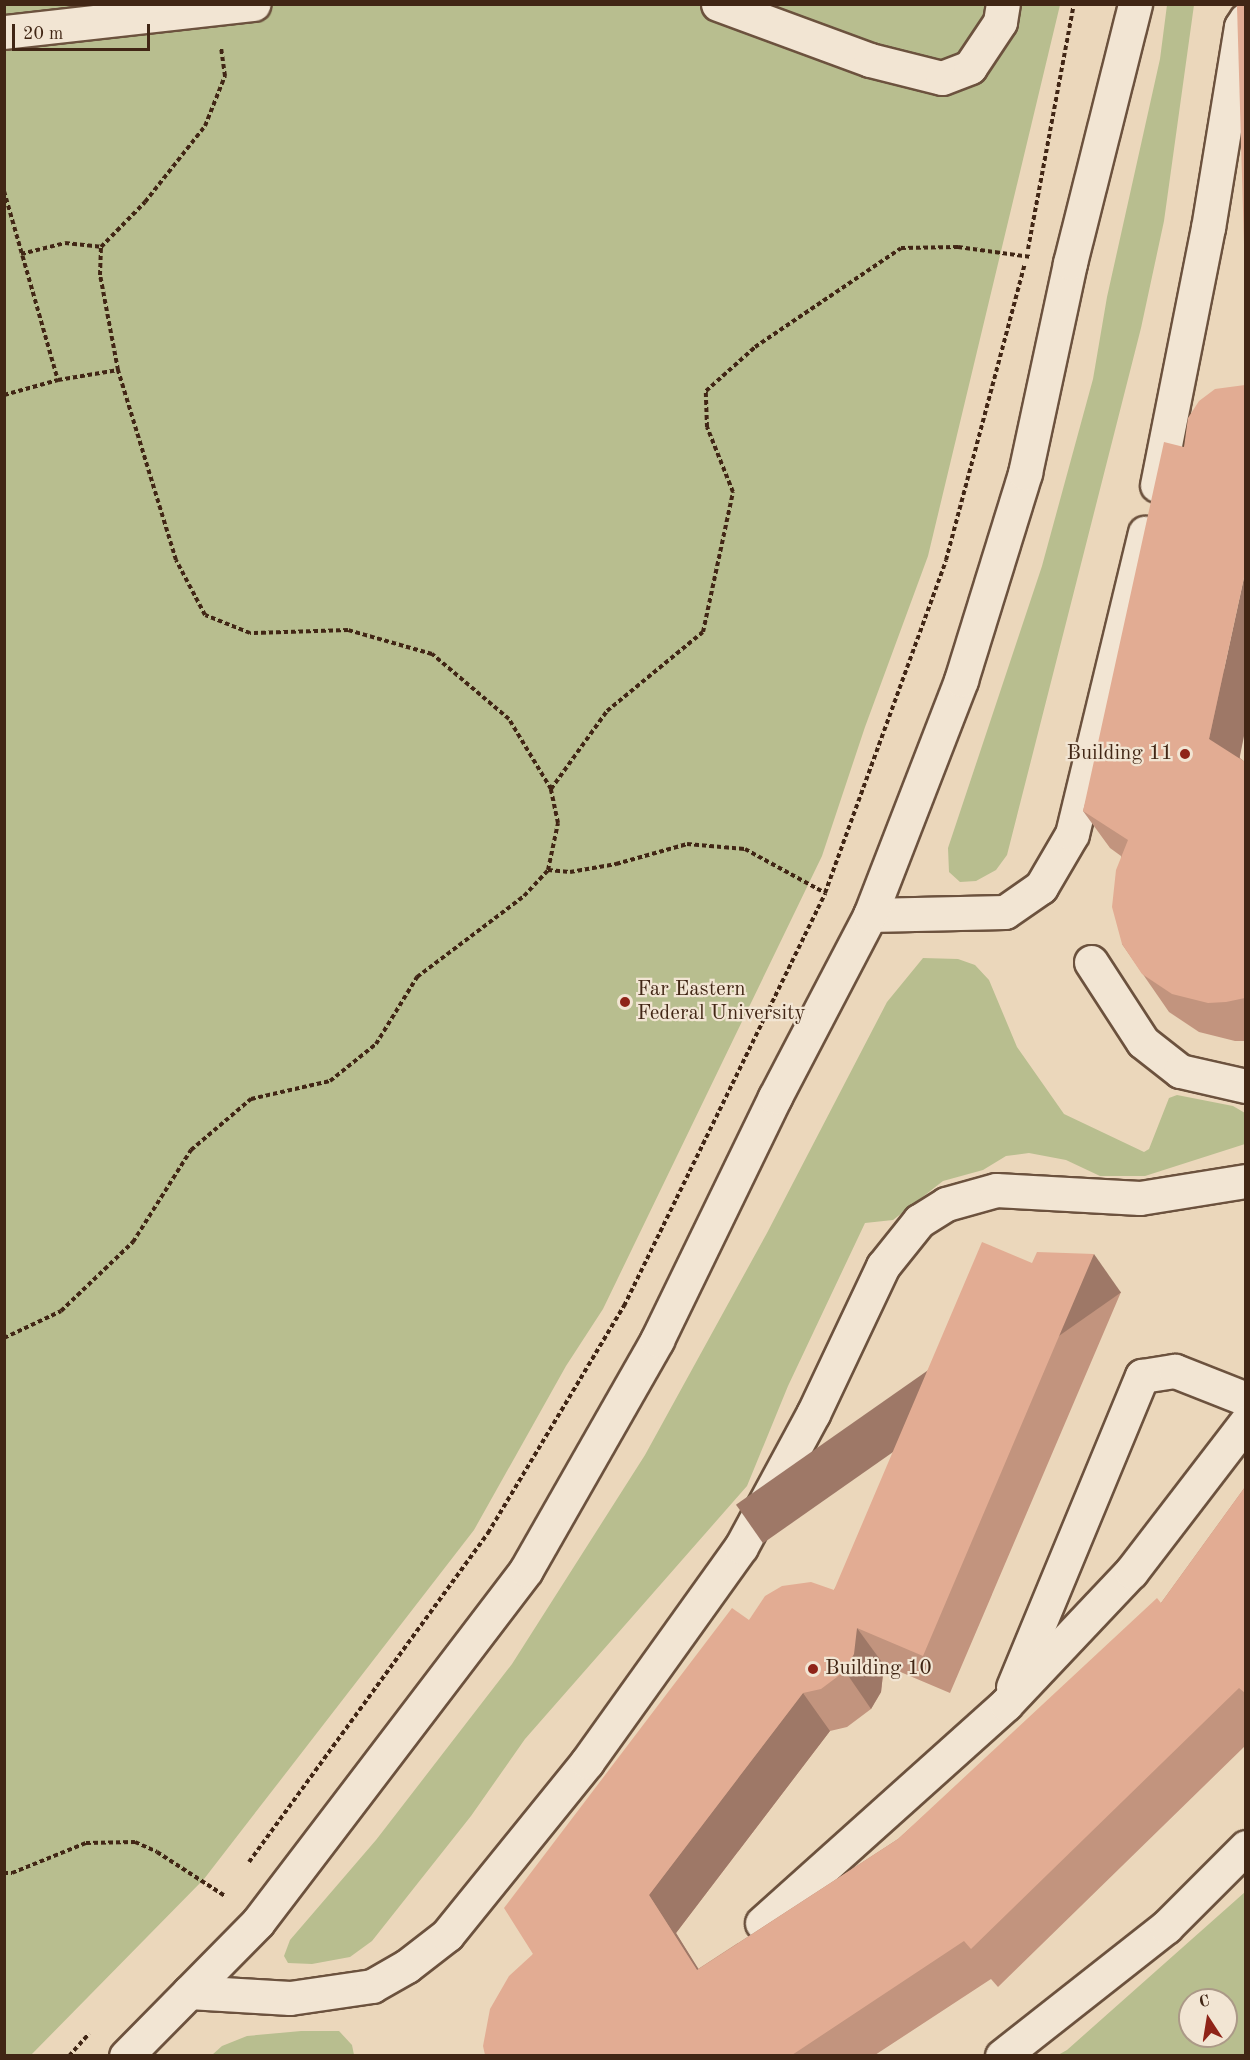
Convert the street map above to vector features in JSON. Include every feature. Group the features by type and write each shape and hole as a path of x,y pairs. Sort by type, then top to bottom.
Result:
{"street":[{"path":"4,32 216,10 253,4"},
{"path":"718,4 870,60 942,78 970,67 1000,22 1003,4"},
{"path":"1123,4 1126,39"},
{"path":"126,2055 258,1922 526,1570 657,1340 775,1097 870,915 960,680 1025,473 1070,263 1135,4"},
{"path":"870,915 1005,912 1041,887 1071,834 1163,460 1245,19"},
{"path":"1091,962 1143,1042 1180,1071 1245,1086"},
{"path":"189,1992 290,1998 372,1986 407,1966 447,1935 587,1762 741,1548 813,1414 883,1266 919,1221 946,1204 996,1190 1140,1198 1245,1180"},
{"path":"1006,1704 1142,1377 1175,1371 1245,1400"},
{"path":"762,1923 1006,1704 1131,1572 1245,1422"},
{"path":"1002,2055 1166,1927 1245,1847"}],"path":[{"path":"245,1867 488,1533 624,1306 825,893 946,560 1027,256 1074,4"},
{"path":"4,1338 61,1311 133,1242 191,1150 251,1100 330,1081 376,1044 417,977 524,896 548,870 558,823 551,789 509,719 432,654 348,630 250,633 205,615 176,560 118,370 100,274 100,247 145,202 205,126 225,75 216,10"},
{"path":"4,191 58,380"},
{"path":"21,254 65,243 100,247"},
{"path":"551,789 607,711 703,632 733,492 707,427 705,391 754,347 901,248 958,247 1070,263"},
{"path":"4,395 58,380 118,370"},
{"path":"548,870 570,872 616,864 687,844 745,849 825,893"},
{"path":"4,1873 12,1873 86,1843 135,1842 157,1852 224,1895 258,1922"},
{"path":"216,1904 231,1886"},
{"path":"69,2055 93,2030"}],"green space":[{"path":"5,5 1060,5 928,556 865,727 822,856 603,1309 566,1366 474,1530 204,1879 31,2055 5,2056"},
{"path":"1167,5 1194,5 1164,221 1141,328 1007,855 996,870 976,881 960,882 949,872 948,848 1042,566 1093,379 1107,297 1160,59"},
{"path":"923,958 958,959 975,965 989,980 1017,1047 1064,1114 1144,1152 1149,1149 1169,1098 1177,1095 1233,1106 1245,1113 1245,1144 1145,1176 1100,1176 1066,1160 1029,1153 1006,1156 983,1170 943,1181 893,1220 865,1223 788,1386 747,1486 525,1739 471,1816 372,1941 350,1957 312,1964 288,1963 284,1956 290,1940 376,1840 512,1664 645,1455 767,1233 887,1002"},
{"path":"1245,1892 1245,2055 1058,2055 1067,2050"},
{"path":"301,2031 339,2031 352,2045 354,2055 212,2055 222,2046 247,2036"}],"building":[{"path":"1237,6 1245,6 1245,278"},
{"name":"Building 11","path":"1245,385 1245,573 1209,739 1245,762 1245,998 1208,1003 1172,994 1142,974 1122,944 1112,907 1116,870 1128,840 1083,811 1164,442 1184,447 1188,418 1199,401 1215,389"},
{"name":"Building 10","path":"982,1242 1032,1263 1037,1252 1094,1254 923,1656 857,1628 854,1654 845,1671 821,1689 803,1693 649,1895 697,1970 898,1839 1157,1598 1161,1603 1245,1487 1245,1693 1239,1688 971,1949 964,1941 792,2055 485,2055 483,2046 490,2009 509,1976 533,1954 504,1908 732,1608 749,1620 765,1596 782,1586 811,1582 834,1590"}],"place":[{"name":"Building 11","path":"1185,754"},
{"name":"Far Eastern Federal University","path":"625,1002"},
{"name":"Building 10","path":"813,1669"}]}
